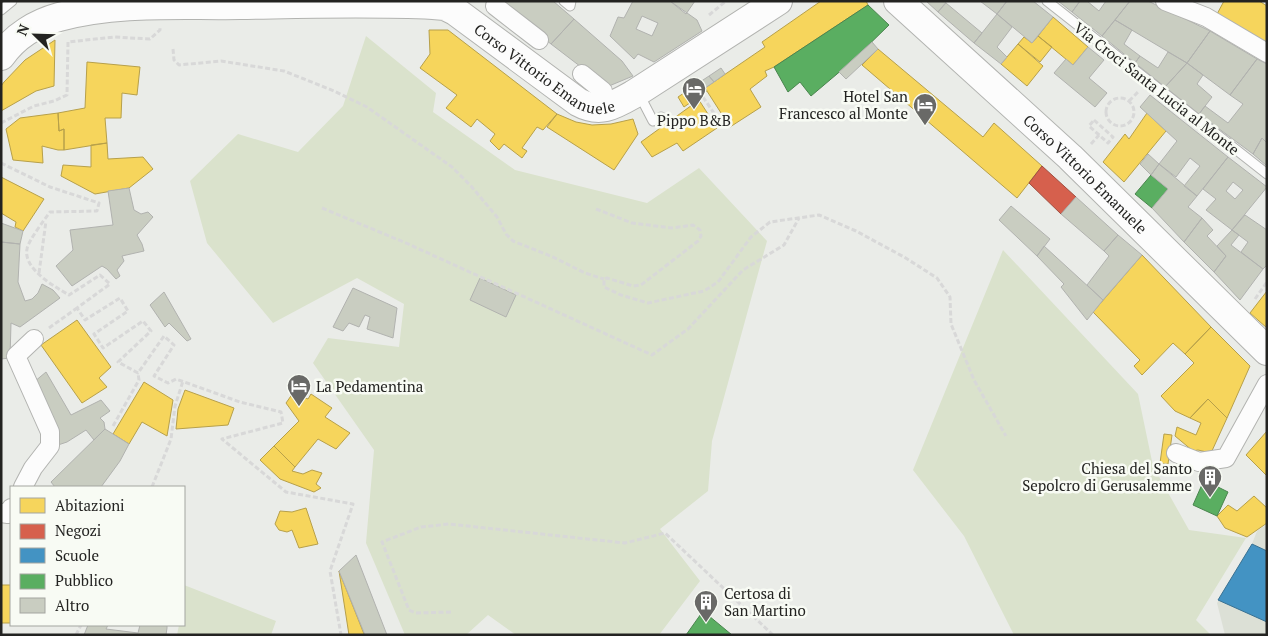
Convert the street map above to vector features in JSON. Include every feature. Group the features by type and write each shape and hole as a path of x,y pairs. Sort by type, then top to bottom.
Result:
{"main road":[{"name":"Corso Vittorio Emanuele","path":"1,56 21,35 36,26 58,17 90,10 162,4 267,2 445,6 456,11 578,102 588,108 596,109 605,108 638,92 778,1"},
{"name":"Corso Vittorio Emanuele","path":"898,1 1070,157 1267,351"}],"street":[{"path":"1165,1 1206,17 1267,53"},
{"path":"496,6 539,40"},
{"path":"582,74 604,91"},
{"path":"24,486 33,468 50,446 50,432 16,356 39,335"},
{"path":"1176,453 1200,462 1226,458 1267,384"}],"lane":[{"path":"1,10 12,1"},
{"name":"Via Croci Santa Lucia al Monte","path":"1046,1 1267,174"},
{"path":"638,92 653,121 661,117"}],"path":[{"path":"1,123 34,106 67,95 68,42 114,37 150,39 160,30 162,4"},
{"path":"173,50 174,60 179,65 221,61 284,72 367,107 452,167 497,217 506,234 513,241 553,257 585,273 634,286 641,285 698,241 701,233 693,225 672,228 632,223 596,210"},
{"path":"703,97 724,128"},
{"path":"1116,98 1129,101 1134,110 1132,122 1120,127 1110,123 1106,113 1108,104 1116,98"},
{"path":"1094,120 1104,129 1113,137 1108,143 1089,126 1094,120"},
{"path":"1104,129 1110,123"},
{"path":"1,163 50,187 98,203 97,211 50,212 27,248 28,261 46,281 69,295 100,275 110,284 39,335"},
{"path":"322,208 406,242 652,355 688,329 743,270 784,245 799,218"},
{"path":"604,279 604,287 648,303 704,291 718,282 751,237 770,222 819,215 856,231 904,256 937,278 950,297 951,324 974,380 1006,436"},
{"path":"39,273 46,218"},
{"path":"1255,298 1267,282"},
{"path":"77,308 85,320 120,298 124,304 128,311 94,334 103,348 143,321 151,332 118,362 138,373"},
{"path":"113,426 139,380 138,373 164,336 174,345 154,376 168,383 176,379 240,402 281,412 283,422 222,439 286,492 353,504 330,572 341,635"},
{"path":"152,486 171,439 175,406 183,381"},
{"path":"451,612 416,613 409,610 382,542 421,527 450,524 625,544 666,533 773,635"}],"shaded area":[{"path":"1267,524 1267,635 1225,635 1217,603 1252,544 1257,531"}],"green space":[{"path":"366,36 436,93 433,112 515,170 647,203 699,168 767,241 712,441 708,491 660,529 700,581 659,635 516,635 488,615 466,635 405,635 366,543 374,450 313,363 328,338 399,347 404,304 357,278 273,323 207,243 190,181 238,134 298,152 343,106"},
{"path":"1003,250 1138,394 1153,466 1189,530 1246,538 1196,620 1211,635 1014,635 964,536 913,470"},
{"path":"185,585 276,621 271,635 177,635 179,626 185,626"}],"building: Abitazioni":[{"path":"821,1 866,1 868,5 765,71 767,76 750,89 761,107 730,127 705,88 765,47 762,42"},
{"path":"1224,1 1259,1 1267,6 1267,46 1216,16"},
{"path":"1053,17 1088,47 1073,65 1038,36"},
{"path":"429,30 448,30 557,114 543,130 537,127 522,148 527,151 522,158 504,144 499,150 490,141 495,134 477,119 471,127 446,108 457,95 420,68 430,54"},
{"path":"1038,36 1052,47 1040,62 1018,44 1024,37 1032,43"},
{"path":"55,40 54,86 36,91 1,111 1,86 4,82 25,60"},
{"path":"1018,44 1043,66 1027,86 1001,64"},
{"path":"878,49 983,137 994,123 1042,166 1017,198 862,65"},
{"path":"87,62 140,67 137,95 122,93 121,118 105,118 107,143 64,150 64,129 59,131 58,113 85,108"},
{"path":"700,82 707,91 684,107 678,97"},
{"path":"699,100 717,128 683,151 677,143 652,157 641,142"},
{"path":"58,113 59,131 64,129 64,150 42,146 43,163 13,160 6,129 20,118"},
{"path":"1147,113 1166,131 1124,182 1103,162 1125,134 1129,139"},
{"path":"557,114 576,122 592,125 611,124 633,119 638,134 614,170 547,127"},
{"path":"107,143 108,159 143,157 153,169 129,188 95,194 61,176 63,165 91,167 91,145"},
{"path":"1,177 44,199 23,231 15,227 16,222 1,213"},
{"path":"1142,255 1211,327 1185,354 1173,343 1142,375 1134,366 1140,360 1093,312"},
{"path":"1267,291 1267,328 1250,313"},
{"path":"77,320 111,367 99,378 107,387 82,403 41,345"},
{"path":"1211,327 1250,366 1227,418 1208,399 1190,418 1175,411 1161,396 1194,363 1185,354"},
{"path":"144,382 173,400 167,436 142,422 129,444 113,434"},
{"path":"185,390 234,408 228,425 176,429 178,409"},
{"path":"293,393 308,399 311,394 332,408 325,417 350,433 336,449 318,439 295,467 274,446 299,421 286,403"},
{"path":"1208,399 1227,418 1211,453 1198,450 1193,451 1175,436 1177,427 1196,435 1201,423 1190,418"},
{"path":"1267,431 1267,476 1246,455"},
{"path":"1164,434 1172,435 1168,464 1160,463"},
{"path":"274,446 295,467 292,471 303,474 312,470 322,473 316,484 321,488 314,492 280,479 260,460"},
{"path":"1254,496 1267,508 1267,523 1247,537 1225,528 1217,516 1228,505 1237,511"},
{"path":"306,508 318,544 299,548 292,530 287,532 279,530 275,524 280,511 292,512"},
{"path":"339,571 364,634 364,635 349,635"},
{"path":"1,585 10,585 10,623 1,623"}],"building: Negozi":[{"path":"1042,166 1076,197 1061,214 1029,183"}],"building: Scuole":[{"path":"1252,544 1267,551 1267,622 1218,600"}],"building: Pubblico":[{"path":"868,5 889,25 850,63 811,96 800,82 788,92 774,67"},
{"path":"1151,175 1168,189 1152,208 1135,194"},
{"name":"Chiesa del Santo Sepolcro di Gerusalemme","path":"1204,480 1228,492 1217,516 1193,505"},
{"name":"Certosa di San Martino","path":"703,611 732,635 686,635"}],"building: Altro":[{"path":"495,1 553,1 574,19 551,44"},
{"path":"633,1 670,1 697,20 702,31 654,62 638,54 634,59 610,36 618,17 624,18","holes":["642,16 658,23 652,36 636,29"]},
{"path":"670,1 695,1 686,14"},
{"path":"926,1 947,1 938,12"},
{"path":"980,1 1007,1 997,14"},
{"path":"1007,1 1033,1 1053,17 1032,43 997,14"},
{"path":"1058,1 1080,1 1072,12"},
{"path":"1080,1 1087,1 1099,11 1106,1 1130,1 1102,36 1072,12"},
{"path":"1130,1 1148,1 1210,31 1187,63 1115,20"},
{"path":"946,3 982,33 974,43 938,12"},
{"path":"997,14 1012,27 997,47 1007,57 1001,64 974,43"},
{"path":"574,19 622,61 633,76 609,86 602,83 551,44"},
{"path":"1115,20 1132,30 1124,44 1140,56 1135,63 1102,36"},
{"path":"1210,31 1257,59 1230,95 1187,63"},
{"path":"872,42 878,49 846,79 839,72"},
{"path":"1088,47 1104,60 1089,78 1107,93 1095,107 1054,73 1066,59 1073,65"},
{"path":"1168,52 1187,63 1165,87 1135,63 1140,56 1158,68"},
{"path":"1257,59 1267,64 1267,143 1262,138 1253,154 1199,114 1205,106 1228,123 1243,104 1230,95"},
{"path":"1187,63 1203,75 1197,84 1212,97 1199,114 1165,87"},
{"path":"721,68 725,74 714,82 709,76"},
{"path":"709,76 714,82 705,88 700,82"},
{"path":"1150,95 1228,157 1197,196 1184,186 1200,166 1190,158 1176,177 1159,164 1177,141 1140,107"},
{"path":"1262,138 1267,143 1267,166 1253,154"},
{"path":"1148,154 1159,164 1151,175 1140,164"},
{"path":"1228,157 1267,187 1232,230 1206,210 1216,199 1203,189","holes":["1233,182 1243,190 1235,199 1226,191"]},
{"path":"1159,164 1197,196 1188,207 1202,218 1184,242 1152,208 1168,189 1151,175"},
{"path":"129,188 134,210 141,214 148,212 153,217 137,235 144,251 122,256 124,261 117,270 120,276 116,279 102,266 72,286 56,266 73,250 70,230 113,225 108,191"},
{"path":"1076,197 1118,235 1104,251 1061,214"},
{"path":"1011,206 1050,239 1037,256 999,220"},
{"path":"1245,215 1267,230 1267,265 1263,269 1241,252 1248,242 1232,230"},
{"path":"1202,218 1213,230 1207,236 1226,256 1214,272 1184,242"},
{"path":"1,223 23,231 20,244 1,242"},
{"path":"1232,230 1239,235 1231,245 1263,269 1240,300 1214,272 1226,256 1217,246"},
{"path":"1118,235 1142,255 1103,300 1087,285 1109,256 1104,251"},
{"path":"1,242 20,244 18,282 25,301 32,299 38,293 42,284 53,290 60,298 20,327 11,323 10,358 1,359"},
{"path":"1044,246 1103,300 1087,320 1061,287 1064,284 1037,256"},
{"path":"480,278 516,295 506,317 470,300"},
{"path":"353,288 397,308 393,338 367,329 370,317 365,315 359,327 349,323 343,331 333,327"},
{"path":"164,292 191,339 187,341 169,323 165,327 150,305"},
{"path":"46,372 71,415 101,400 110,411 100,418 104,422 105,429 94,440 86,430 67,442 55,446 34,382"},
{"path":"105,429 129,444 120,461 102,486 54,486 51,482"},
{"path":"356,555 387,635 365,635 339,571"},
{"path":"88,626 108,626 106,629 138,633 140,626 167,626 166,635 84,635"}],"place":[{"name":"Pippo B&B","path":"694,110"},
{"name":"Hotel San Francesco al Monte","path":"925,126"},
{"name":"La Pedamentina","path":"299,407"},
{"name":"Chiesa del Santo Sepolcro di Gerusalemme","path":"1210,498"},
{"name":"Certosa di San Martino","path":"706,623"}]}
